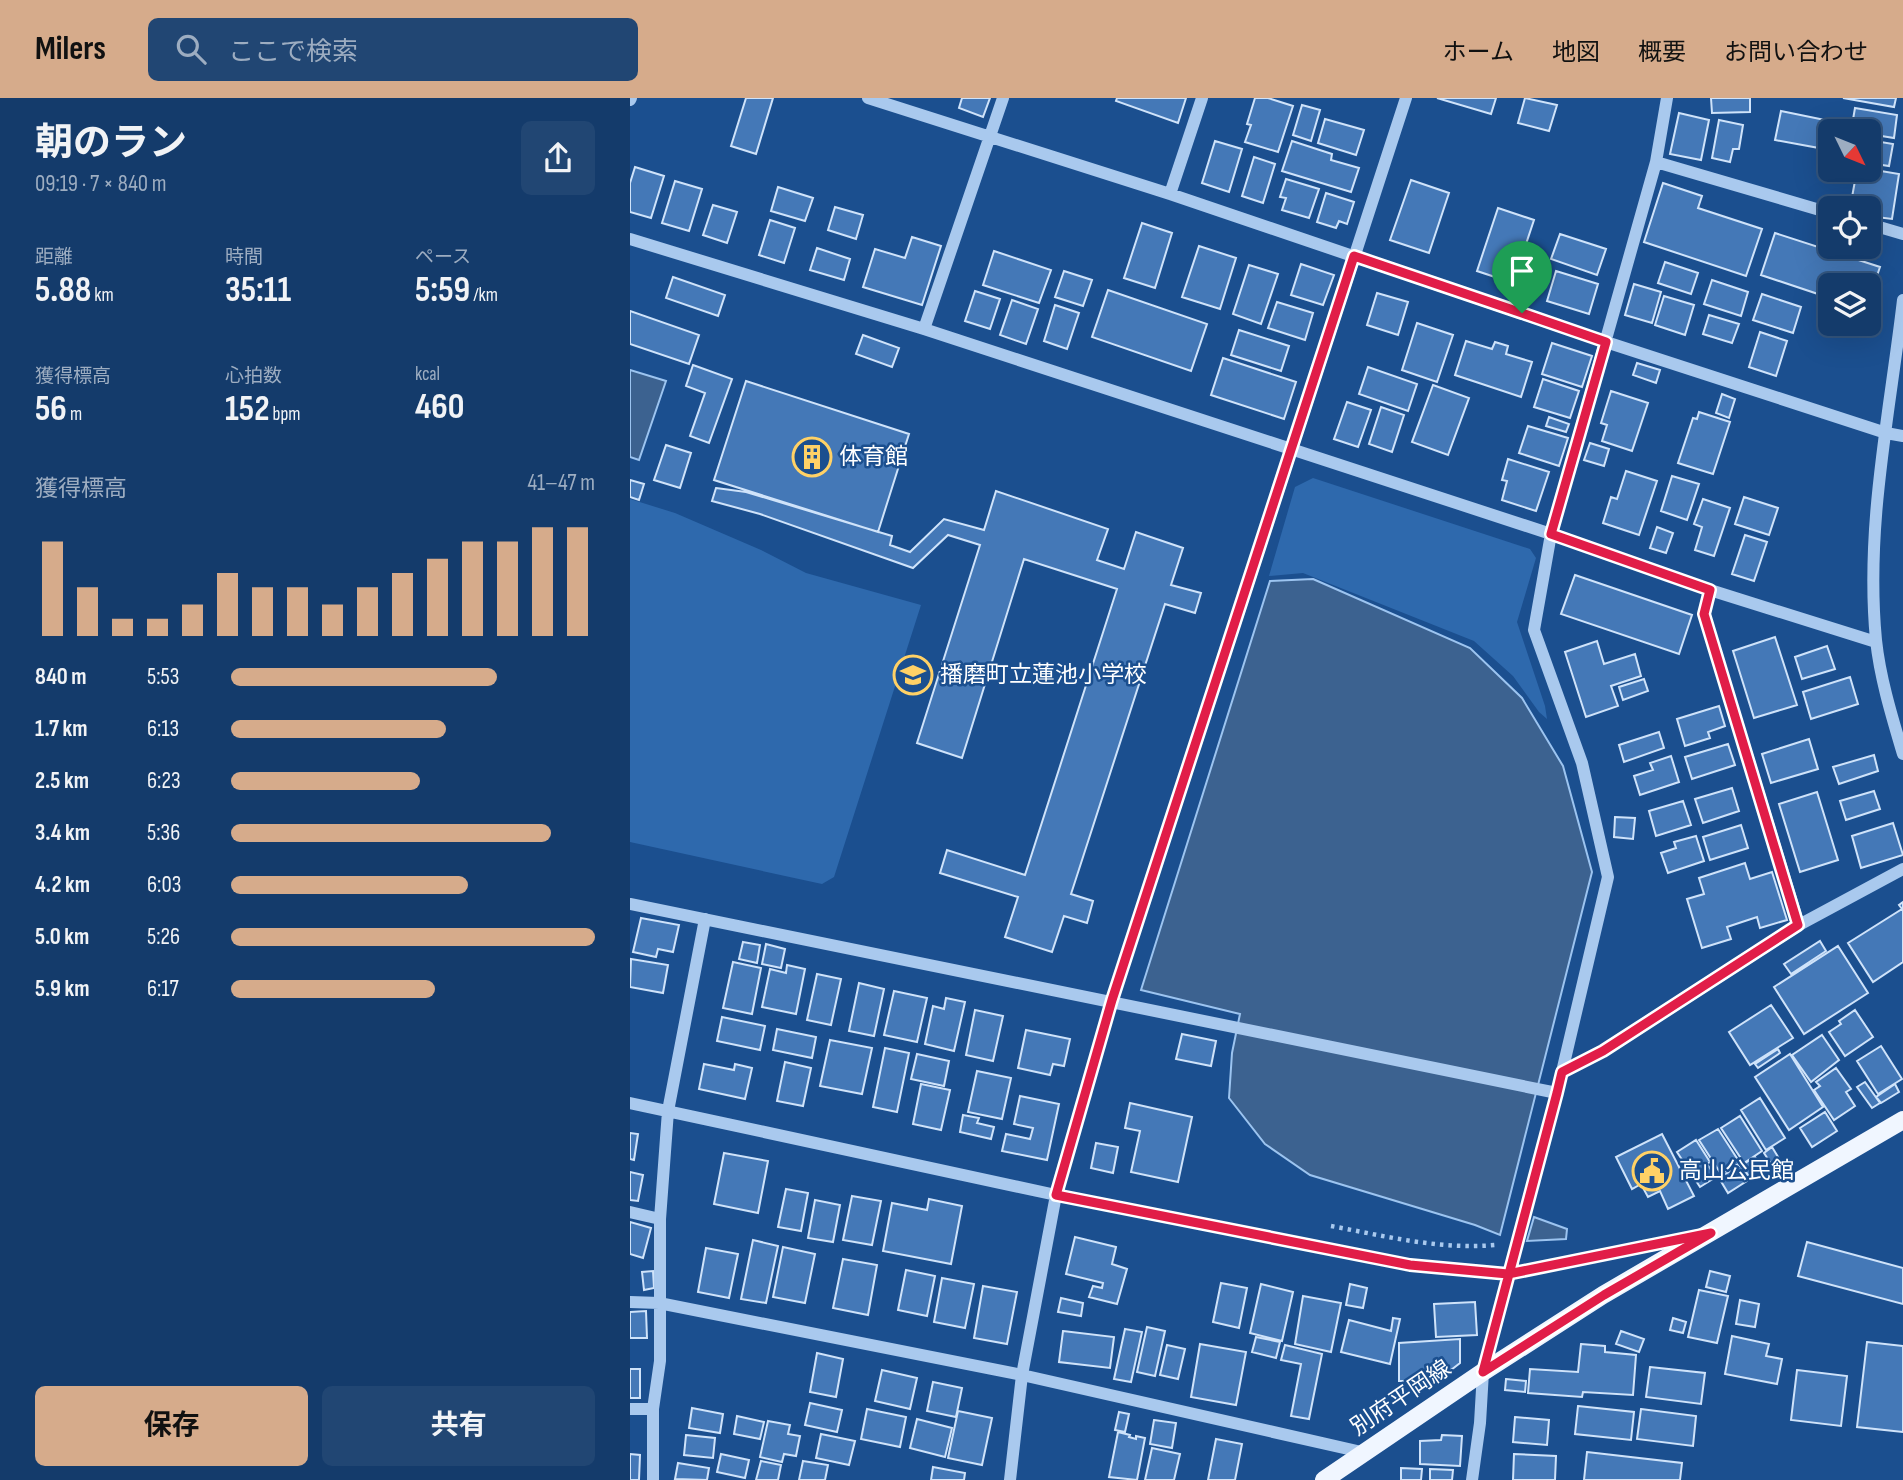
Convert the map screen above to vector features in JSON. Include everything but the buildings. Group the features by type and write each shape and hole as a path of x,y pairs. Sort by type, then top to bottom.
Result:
{"main road":[{"name":"別府平岡線","path":"1324,1480 1483,1372 1604,1295 1903,1120"}],"street":[{"path":"868,98 1170,194 1606,342 1885,433 1903,436"},
{"path":"924,328 1003,98"},
{"path":"1170,194 1202,98"},
{"path":"1010,1480 1022,1375 1056,1195 1112,1000 1406,98"},
{"path":"1472,1480 1480,1423 1483,1372 1557,1093 1608,877 1582,762 1534,630 1551,534 1656,162 1667,98"},
{"path":"1656,162 1818,209"},
{"path":"1881,228 1903,234"},
{"path":"630,239 924,328 1551,534 1710,590 1876,642"},
{"path":"1903,300 1874,534 1876,642 1892,719 1903,754"},
{"path":"1710,590 1704,614 1798,925"},
{"path":"1562,1072 1603,1051 1798,925 1903,869"},
{"path":"630,904 1112,1000 1557,1093"},
{"path":"653,1480 653,1409 660,1361 660,1219 668,1111 705,919"},
{"path":"630,1103 1056,1195 1410,1265 1508,1274 1711,1233"},
{"path":"630,1212 660,1219"},
{"path":"630,1302 659,1303 1022,1375 1366,1453"},
{"path":"630,1409 653,1409"}],"path":[{"path":"1329,1226 1426,1244 1495,1245 1503,1237"}],"shaded area":[{"path":"630,370 666,381 639,460 630,457"},
{"path":"1313,478 1530,549 1536,558 1517,622 1547,719 1513,676 1474,641 1303,573 1269,576 1295,487"},
{"path":"630,499 675,513 761,550 806,573 921,605 834,877 822,884 630,842"},
{"path":"1313,579 1470,648 1522,698 1563,766 1592,872 1500,1235 1310,1175 1265,1144 1229,1098 1232,1053 1240,1014 1141,990 1270,581"},
{"path":"1534,1217 1567,1229 1566,1239 1527,1241"}],"place":[{"name":"体育館","path":"812,457"},
{"name":"播磨町立蓮池小学校","path":"913,675"},
{"name":"高山公民館","path":"1652,1171"}],"route":[{"path":"1522,313 1354,256 1112,1000 1056,1195 1410,1265 1508,1274 1711,1233 1604,1295 1483,1372 1508,1274 1562,1072 1603,1051 1798,925 1704,614 1710,590 1551,534 1606,342 1522,313"}]}
